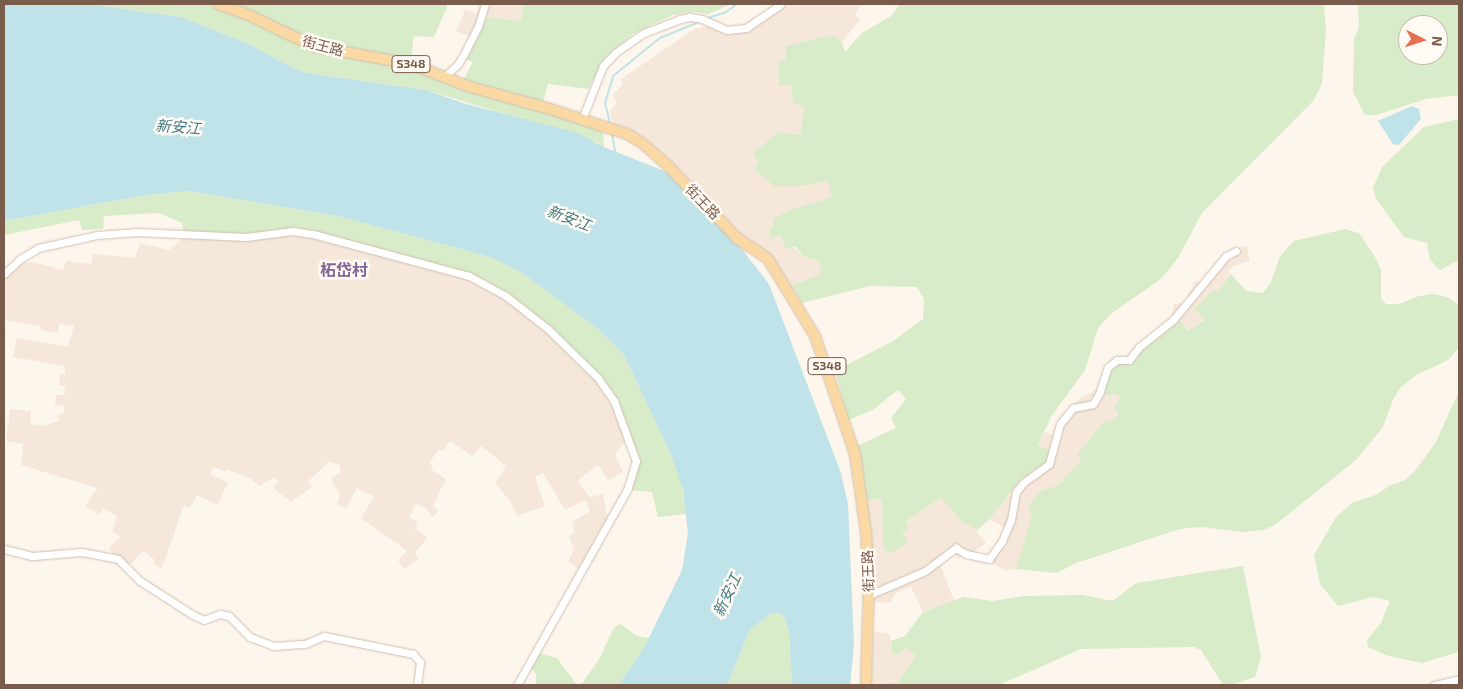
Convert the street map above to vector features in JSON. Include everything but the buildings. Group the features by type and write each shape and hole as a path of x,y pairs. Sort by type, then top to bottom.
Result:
{"main road":[{"name":"街王路","path":"218,4 253,17 313,46 411,64 470,87 627,134 651,150 737,238 768,259 815,336 855,454 866,532 869,595 866,685"}],"street":[{"path":"444,77 458,64 464,54 478,27 485,4"},
{"path":"582,119 603,66 621,48 644,33 680,18 690,17 702,19 727,30 746,28 781,4"},
{"path":"4,274 20,259 38,248 97,235 138,232 246,237 293,231 469,276 506,296 548,329 598,378 614,401 636,461 628,488 516,685"},
{"path":"869,595 925,572 956,548 966,554 989,559 1002,541 1012,520 1016,492 1023,483 1049,464 1060,424 1073,408 1092,404 1099,394 1108,367 1117,360 1129,360 1139,347 1172,320 1226,256 1236,251"},
{"path":"4,550 33,556 82,552 118,559 140,581 193,615 204,620 220,614 229,616 250,637 274,646 305,644 324,636 413,654 420,662 417,685"},
{"path":"1434,685 1459,679"}],"shaded area":[{"path":"478,4 523,4 521,21 485,17 477,39 456,31 465,10 477,14"},
{"path":"775,4 862,4 855,14 860,20 842,42 833,35 786,47 786,60 779,61 779,86 792,84 804,106 800,135 759,162 754,169 801,186 828,181 833,197 790,210 772,219 774,226 770,238 780,234 804,257 819,261 821,274 785,289 764,259 747,250 744,252 661,163 630,140 614,132 610,112 617,102 612,95 623,84 621,79 696,28 718,25 732,28 745,26"},
{"path":"293,229 473,274 499,289 542,322 593,368 616,399 630,436 615,454 623,472 608,481 598,465 577,481 590,497 603,494 608,519 578,569 568,561 574,550 569,537 575,533 572,522 590,511 585,500 565,510 543,473 535,477 545,506 517,516 510,501 495,483 506,466 481,446 472,456 450,441 443,451 439,449 430,462 433,471 446,479 433,505 438,512 432,517 426,508 416,504 409,517 418,522 415,528 427,538 415,553 418,559 404,569 398,560 407,551 361,518 374,497 357,488 346,508 337,504 340,495 331,479 340,472 340,466 330,461 308,481 312,487 291,502 273,488 278,481 273,478 259,486 251,479 227,469 226,472 213,467 210,474 228,483 217,505 197,495 190,508 184,505 162,568 154,565 154,559 143,551 130,565 113,554 109,548 120,537 112,532 117,517 104,508 99,514 85,506 97,488 21,465 23,444 6,441 10,409 31,411 30,424 43,426 59,421 58,414 64,413 64,406 55,405 56,395 64,395 65,386 59,385 60,375 65,374 65,366 13,357 17,338 68,347 74,326 59,323 58,333 41,330 41,326 4,320 4,269 10,265 33,262 63,270 66,261 91,264 93,254 135,258 140,243 169,250 181,240 184,231"},
{"path":"1247,246 1250,261 1233,266 1228,271 1231,274 1218,293 1215,290 1204,319 1188,331 1172,315 1174,304 1184,303 1195,281 1202,284 1221,256 1230,250"},
{"path":"1098,389 1110,397 1114,391 1121,398 1119,412 1112,423 1107,419 1078,456 1083,460 1058,485 1040,491 1016,569 1006,571 989,561 1005,528 990,519 1020,479 1047,463 1038,445 1045,432 1053,435 1064,415 1082,397"},
{"path":"941,498 964,524 971,525 986,543 967,557 964,554 958,559 953,553 940,564 954,601 923,612 911,587 896,593 890,603 873,602 867,500 882,499 883,544 902,533 905,522"},
{"path":"874,631 890,634 892,653 905,646 916,656 897,683 871,685"}],"green space":[{"path":"90,4 208,4 251,20 293,41 410,67 603,129 604,147 597,142 426,90 307,73 287,65 251,45 181,17"},
{"path":"237,4 447,4 447,7 434,37 414,36 411,59 327,45 291,31"},
{"path":"523,4 732,4 708,14 694,12 673,15 633,34 606,57 588,89 548,84 543,102 463,81 473,62 466,59 467,54 477,39 484,17 521,21"},
{"path":"900,4 1324,4 1326,31 1322,83 1314,100 1202,213 1178,258 1162,278 1111,314 1098,328 1085,370 1051,417 1038,445 1050,451 1047,463 1020,479 990,519 976,531 971,525 964,524 941,498 905,522 909,528 902,533 908,542 889,554 883,545 882,499 867,500 857,446 896,428 891,418 906,399 898,390 874,409 849,420 835,371 893,341 923,319 924,299 917,287 870,286 802,303 792,286 821,274 819,261 804,257 795,246 787,250 780,235 770,238 770,227 774,226 772,219 790,210 832,197 828,181 801,186 774,186 754,169 759,162 752,154 779,132 800,135 804,107 793,103 791,85 779,86 778,61 786,60 786,46 833,35 842,42 845,52 862,33 891,16"},
{"path":"1358,4 1459,4 1459,95 1426,99 1376,115 1365,115 1353,92 1354,39 1359,27"},
{"path":"1459,119 1459,260 1440,270 1430,260 1427,243 1404,237 1376,199 1373,188 1382,167 1424,127"},
{"path":"188,191 338,216 490,257 522,273 599,330 624,355 672,457 681,482 686,514 658,517 652,492 630,490 636,474 639,456 616,399 593,368 542,322 499,289 473,274 310,231 252,235 184,231 182,223 159,213 104,216 103,229 82,230 79,220 4,235 4,221 146,195"},
{"path":"1345,229 1359,233 1375,257 1381,270 1381,299 1386,304 1399,304 1419,296 1433,294 1447,297 1459,305 1459,347 1448,360 1416,375 1400,388 1393,400 1383,427 1356,460 1276,524 1264,530 1243,532 1201,527 1180,529 1076,563 1057,573 1016,569 1031,518 1029,505 1040,491 1058,485 1082,460 1077,455 1106,419 1112,422 1119,413 1114,408 1121,398 1114,392 1110,397 1101,391 1112,365 1129,361 1150,340 1180,320 1188,331 1204,320 1195,308 1215,289 1218,292 1231,274 1246,291 1263,293 1271,282 1280,256 1294,241"},
{"path":"1459,391 1459,652 1422,663 1388,656 1368,647 1367,640 1381,623 1390,601 1373,597 1338,606 1320,584 1314,555 1336,517 1352,503 1378,494 1389,486 1405,480 1415,471 1436,442"},
{"path":"1243,566 1261,657 1255,677 1231,685 1223,685 1201,650 1194,647 1081,649 999,685 889,685 889,683 897,683 916,656 905,647 898,655 892,653 891,641 905,636 923,612 964,597 993,601 1023,596 1083,595 1113,601 1136,583"},
{"path":"777,613 784,616 789,631 792,685 727,685 750,629 769,615"},
{"path":"621,624 637,636 650,638 644,648 618,685 581,685 600,658 612,631"},
{"path":"538,653 557,658 577,685 536,685 536,674 531,668"}],"water":[{"name":"新安江","path":"4,4 90,4 181,17 251,45 287,65 307,73 426,90 463,103 578,133 604,147 669,173 744,252 769,284 841,473 848,504 854,646 850,685 792,685 789,631 784,616 777,613 769,615 750,629 727,685 618,685 644,648 682,570 688,533 683,490 672,457 624,355 599,330 522,273 490,257 338,216 188,191 146,195 4,221"},
{"path":"1412,106 1419,109 1421,119 1399,145 1393,144 1378,121"}],"waterway":[{"path":"708,18 726,12 737,4"},
{"path":"610,123 605,103 613,76 660,38 699,22"},
{"path":"612,133 615,153"}],"district":[{"name":"柘岱村","path":"344,270"}]}
